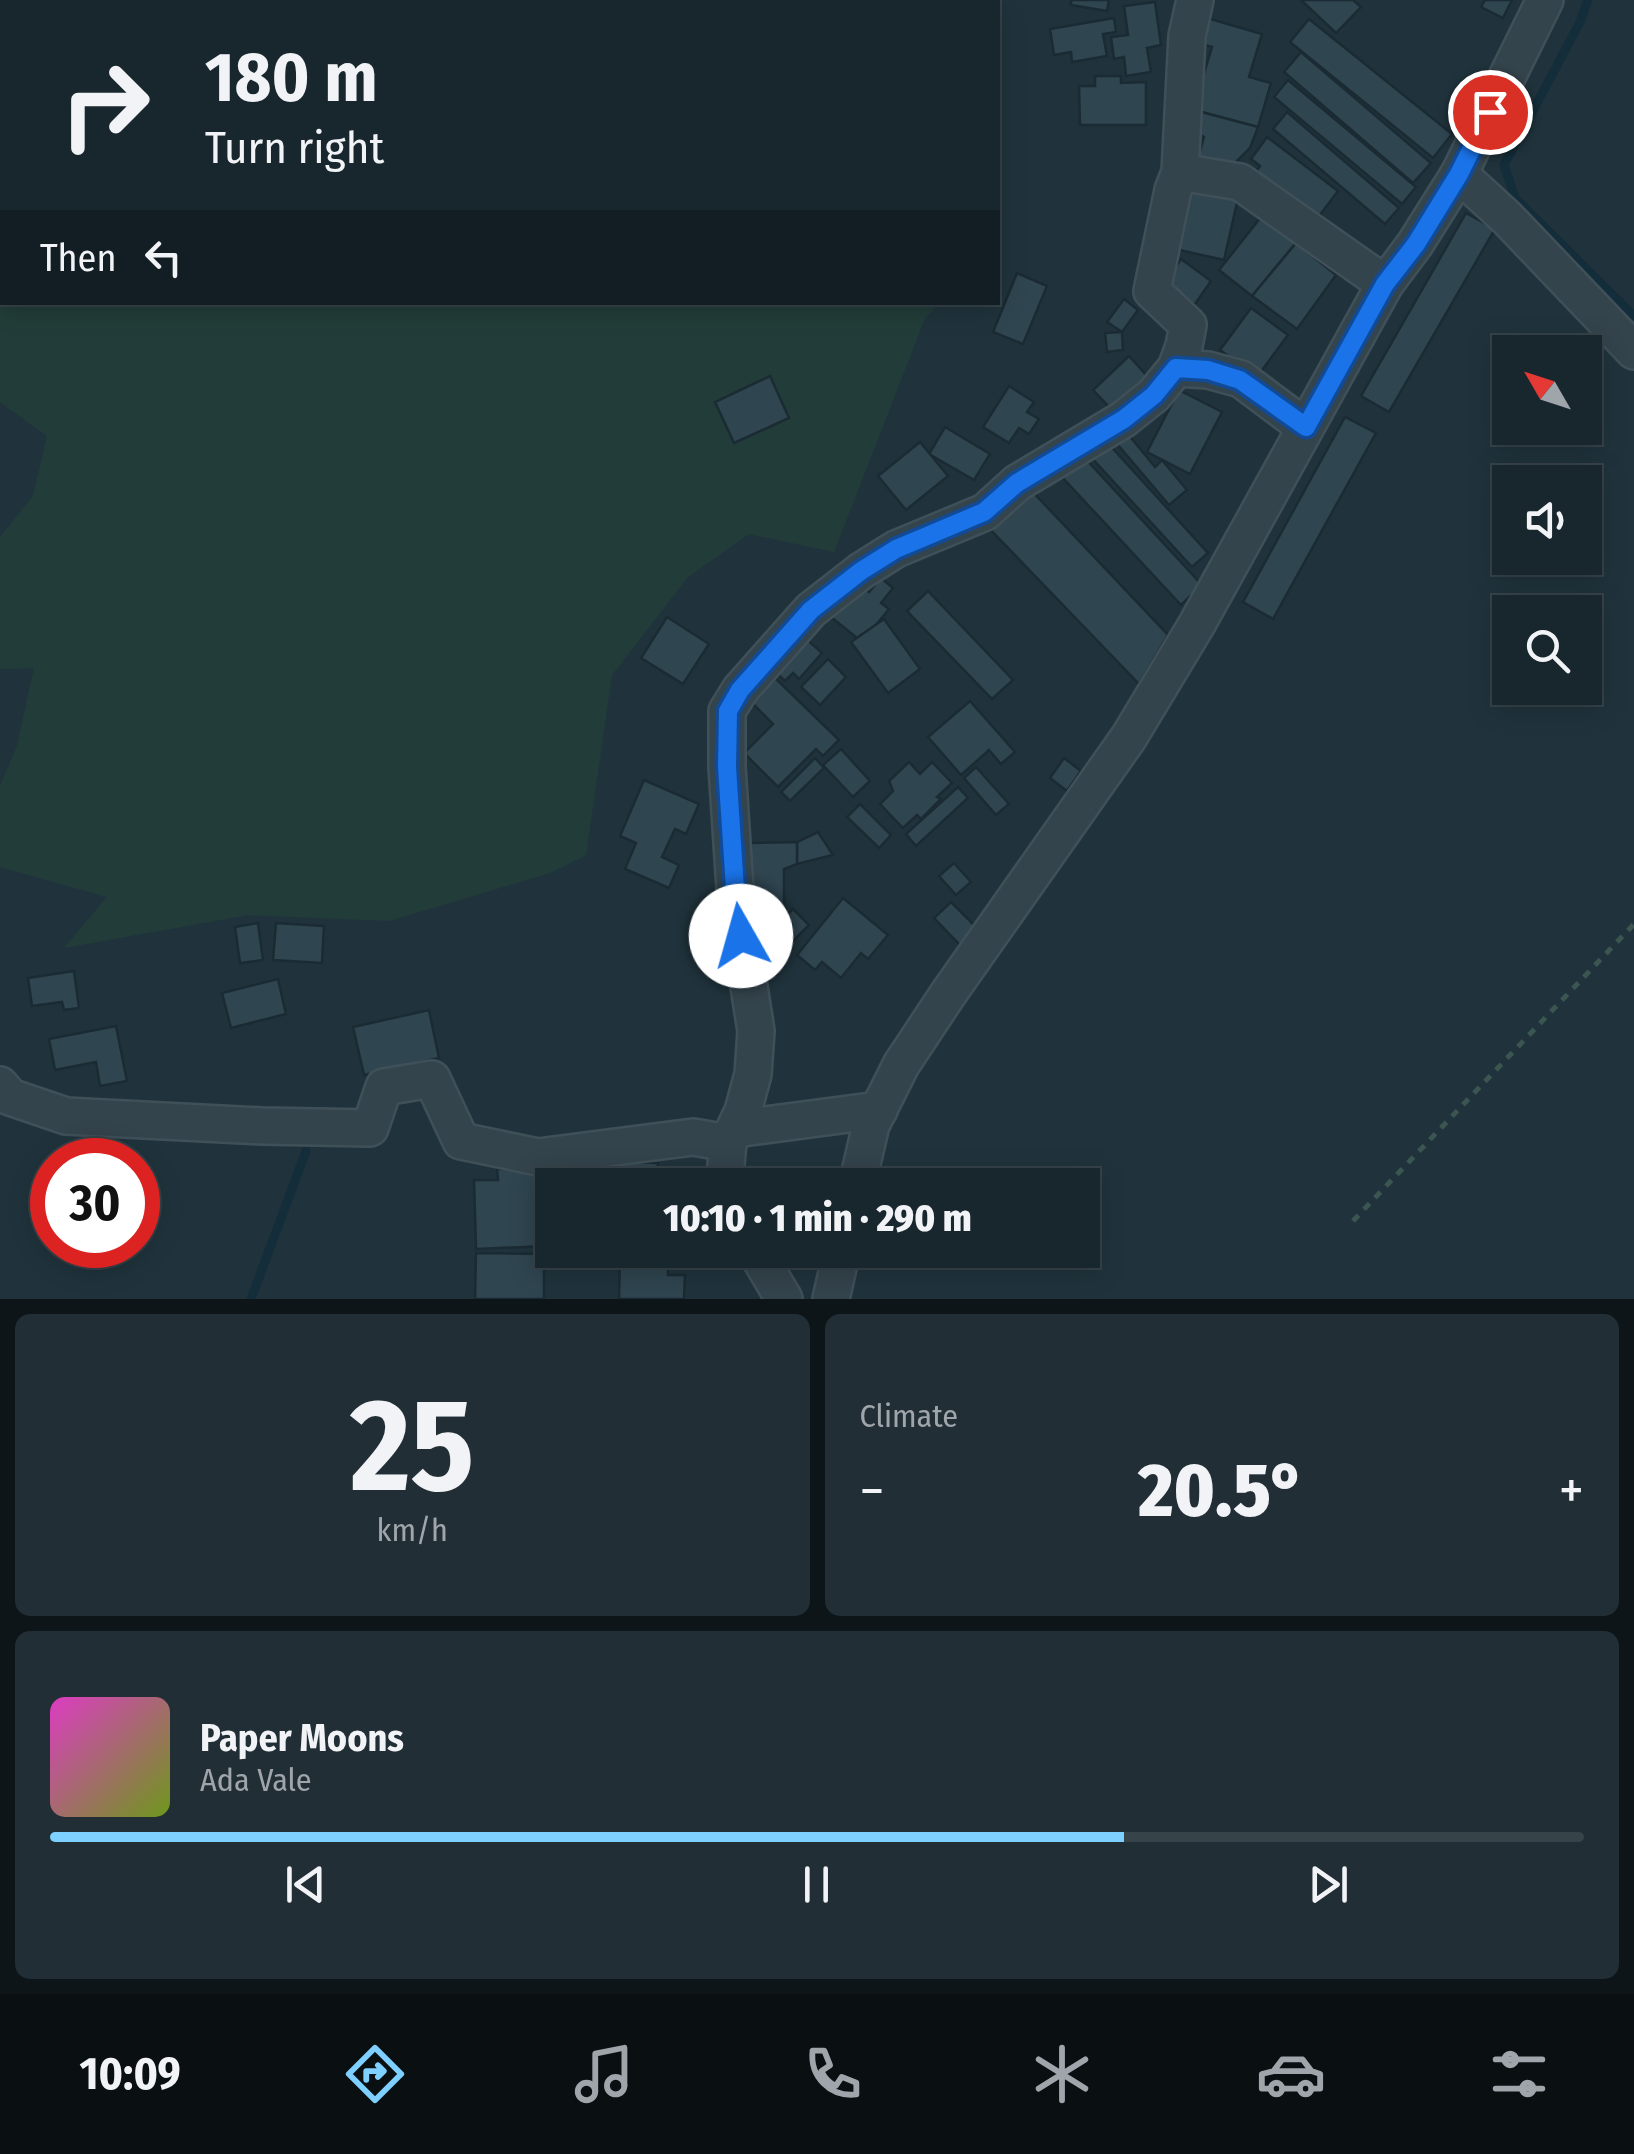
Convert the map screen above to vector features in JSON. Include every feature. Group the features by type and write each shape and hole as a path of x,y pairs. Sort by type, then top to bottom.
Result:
{"street":[{"path":"726,1168 732,1136 744,1112 753,1074 756,1031 736,904 727,767 728,711 740,690 811,610 861,571 896,549 984,512 1017,483 1124,419 1154,395 1176,368 1188,325 1152,291 1180,172 1187,36 1195,0"},
{"path":"862,1168 871,1126 901,1065 1130,736 1206,608 1385,284 1416,244 1459,174 1545,0"},
{"path":"1180,172 1240,182 1385,284"},
{"path":"1459,174 1508,218 1634,351"},
{"path":"1176,368 1208,370 1240,380 1306,427"},
{"path":"0,1086 10,1097 66,1116 370,1128 384,1088 432,1079 460,1141 538,1157 693,1137 732,1136 879,1110"},
{"path":"766,1268 784,1299"},
{"path":"831,1299 838,1268"}],"path":[{"path":"1354,1221 1634,924"}],"green space":[{"path":"0,305 938,305 925,318 834,552 749,534 688,577 612,675 586,855 550,873 389,921 248,915 64,948 107,897 0,867 0,786 17,746 34,668 0,669 0,537 33,496 47,436 0,402"}],"building":[{"path":"1071,0 1109,0 1107,11 1071,5"},
{"path":"1301,0 1353,0 1361,7 1336,33"},
{"path":"1485,0 1512,0 1503,18 1481,7"},
{"path":"1155,2 1161,45 1147,48 1151,72 1126,76 1124,57 1114,59 1111,37 1128,35 1124,6"},
{"path":"1114,18 1116,32 1103,34 1107,56 1072,62 1071,52 1054,55 1050,29"},
{"path":"1207,18 1262,34 1249,77 1271,83 1258,127 1194,110 1195,75 1203,77 1212,47 1200,44"},
{"path":"1309,19 1452,134 1433,158 1290,42"},
{"path":"1301,52 1431,163 1413,183 1284,72"},
{"path":"1095,76 1121,76 1121,83 1146,82 1146,125 1080,125 1079,86 1095,86"},
{"path":"1288,80 1416,187 1402,204 1274,97"},
{"path":"1194,110 1258,127 1250,148 1227,171 1197,161 1204,137 1195,133"},
{"path":"1287,112 1399,208 1385,224 1273,129"},
{"path":"1267,137 1338,191 1314,223 1252,177 1260,166 1251,159"},
{"path":"1189,183 1239,194 1224,260 1175,249"},
{"path":"1466,213 1495,229 1389,412 1361,396"},
{"path":"1261,217 1296,243 1252,296 1219,270"},
{"path":"1296,243 1336,275 1297,329 1252,296"},
{"path":"1181,259 1211,281 1193,307 1162,286"},
{"path":"1017,273 1047,286 1023,344 993,332"},
{"path":"1124,299 1138,310 1122,332 1107,322"},
{"path":"1251,308 1288,335 1257,377 1220,350"},
{"path":"1122,332 1123,350 1107,352 1105,333"},
{"path":"1129,356 1148,377 1112,410 1093,390"},
{"path":"770,376 789,418 734,443 715,402"},
{"path":"1009,386 1034,402 1027,412 1039,419 1029,434 1019,428 1009,443 983,427"},
{"path":"1179,390 1222,412 1190,474 1147,452"},
{"path":"1345,417 1376,433 1273,619 1243,602"},
{"path":"945,427 990,454 974,480 929,454"},
{"path":"1123,428 1155,467 1162,460 1187,490 1169,505 1112,438"},
{"path":"1105,440 1208,553 1192,567 1089,455"},
{"path":"920,442 948,476 906,510 878,476"},
{"path":"1083,456 1202,585 1181,605 1061,476"},
{"path":"1030,489 1168,635 1139,684 985,524"},
{"path":"881,578 893,588 881,603 889,609 862,642 831,617 859,584 869,592"},
{"path":"928,591 1013,680 992,699 907,611"},
{"path":"667,617 709,644 683,684 641,658"},
{"path":"884,619 920,669 888,693 851,642"},
{"path":"802,635 822,653 799,679 793,673 785,681 772,669"},
{"path":"828,659 846,677 820,705 801,687"},
{"path":"771,674 839,740 823,756 816,749 778,787 744,753 773,724 747,698"},
{"path":"970,701 1015,752 1001,764 989,750 961,775 928,737"},
{"path":"841,749 870,781 853,797 823,765"},
{"path":"815,758 824,768 790,801 781,792"},
{"path":"1064,758 1081,771 1067,791 1050,778"},
{"path":"909,762 920,774 932,762 952,783 921,819 917,815 903,828 880,804 893,791 889,781"},
{"path":"976,767 1009,804 996,815 964,778"},
{"path":"644,780 699,804 686,834 675,829 662,857 679,865 669,888 625,869 636,843 620,836"},
{"path":"958,787 968,798 916,846 906,834"},
{"path":"860,804 891,835 879,848 847,817"},
{"path":"818,832 833,855 797,864 797,842"},
{"path":"797,842 797,864 784,869 784,911 749,911 748,843"},
{"path":"954,863 971,882 956,895 939,876"},
{"path":"843,898 888,935 868,959 861,953 841,978 822,962 815,970 797,955"},
{"path":"951,902 981,932 963,948 934,918"},
{"path":"793,909 809,925 768,966 751,950"},
{"path":"258,923 263,960 240,963 235,927"},
{"path":"276,923 324,926 322,963 273,960"},
{"path":"74,971 79,1008 64,1010 62,1002 32,1006 28,978"},
{"path":"278,979 286,1014 231,1028 222,993"},
{"path":"429,1010 439,1058 364,1075 353,1027"},
{"path":"116,1026 127,1081 100,1086 96,1062 55,1070 49,1039"},
{"path":"593,1161 658,1163 658,1168 593,1168"},
{"path":"535,1168 535,1247 476,1249 474,1180 498,1180 497,1169"},
{"path":"476,1253 535,1254 535,1268 544,1268 544,1299 475,1299"},
{"path":"620,1268 668,1268 668,1275 685,1275 684,1299 619,1299"}],"waterway":[{"path":"1588,0 1504,165 1515,198 1634,316"},
{"path":"251,1299 306,1151"}],"route":[{"path":"741,936 727,767 728,711 740,690 811,610 896,549 984,512 1017,483 1124,419 1154,395 1176,368 1208,370 1240,380 1306,427 1385,284 1416,244 1459,174 1490,112"}]}
